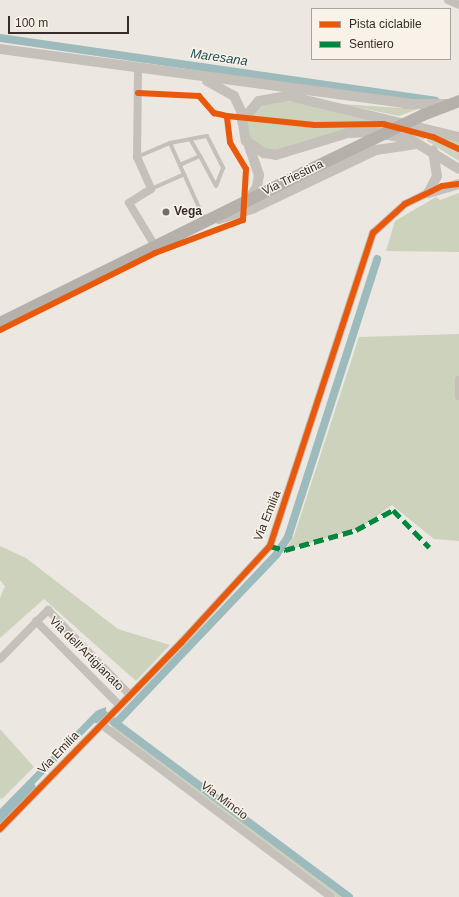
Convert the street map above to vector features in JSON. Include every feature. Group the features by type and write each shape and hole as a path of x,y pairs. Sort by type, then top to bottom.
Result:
{"main road":[{"name":"Via Triestina","path":"0,323 303,173 455,102"}],"street":[{"path":"448,0 459,5"},
{"path":"0,49 138,68 281,93 459,137"},
{"path":"138,68 137,157 151,189 129,203 155,246"},
{"path":"201,78 234,96 242,121 243,136 248,144 259,175 257,187 248,200"},
{"path":"281,93 410,104"},
{"path":"242,121 252,106 281,93 410,104 455,102"},
{"path":"248,144 276,156 348,134 373,132 421,144 433,150 459,169"},
{"path":"188,229 254,208 383,147 421,144"},
{"path":"428,192 437,176 433,150"},
{"path":"428,192 459,184"},
{"name":"Via Emilia","path":"0,829 250,570 270,546 373,233 405,204 428,192"},
{"path":"459,380 459,396"},
{"name":"Via dell'Artigianato","path":"0,659 48,610 129,694"},
{"name":"Via dell'Artigianato","path":"36,621 119,704"},
{"name":"Via Mincio","path":"107,719 331,897"}],"lane":[{"path":"137,157 170,143 190,139 207,136 223,168 216,186 190,139"},
{"path":"170,143 205,221"},
{"path":"180,165 200,156"},
{"path":"151,189 184,174"}],"green space":[{"path":"285,101 296,102 426,134 424,140 405,132 366,128 269,152 250,139 247,123 257,106"},
{"path":"341,104 417,109 418,109 399,116"},
{"path":"429,134 459,141 459,161 427,141"},
{"path":"459,193 459,252 386,251 395,221 436,197 440,200"},
{"path":"459,334 459,541 434,539 392,505 362,527 285,551 294,536 359,337"},
{"path":"0,546 26,558 118,629 170,645 136,681 44,599 0,638 0,598 5,586 0,580"},
{"path":"107,719 345,897 336,897 113,729"},
{"path":"0,729 34,767 2,799 0,798"}],"water":[{"path":"106,707 106,711 0,819 0,809 96,711"}],"waterway":[{"name":"Maresana","path":"0,38 435,101"},
{"path":"116,723 276,555 288,537 377,259"},
{"path":"96,719 102,713 349,897"},
{"path":"0,819 31,787"}],"marked path":[{"path":"270,546 285,550 356,530 393,510 429,547"}],"cycle path":[{"path":"138,93 199,96 214,113 227,116 315,125 383,124 433,137 459,149"},
{"path":"0,330 155,253 243,220 246,169 230,142 227,116"},
{"path":"0,829 181,643 270,546 373,233 405,204 442,186 459,184"}],"place":[{"name":"Vega","path":"166,212"}]}
